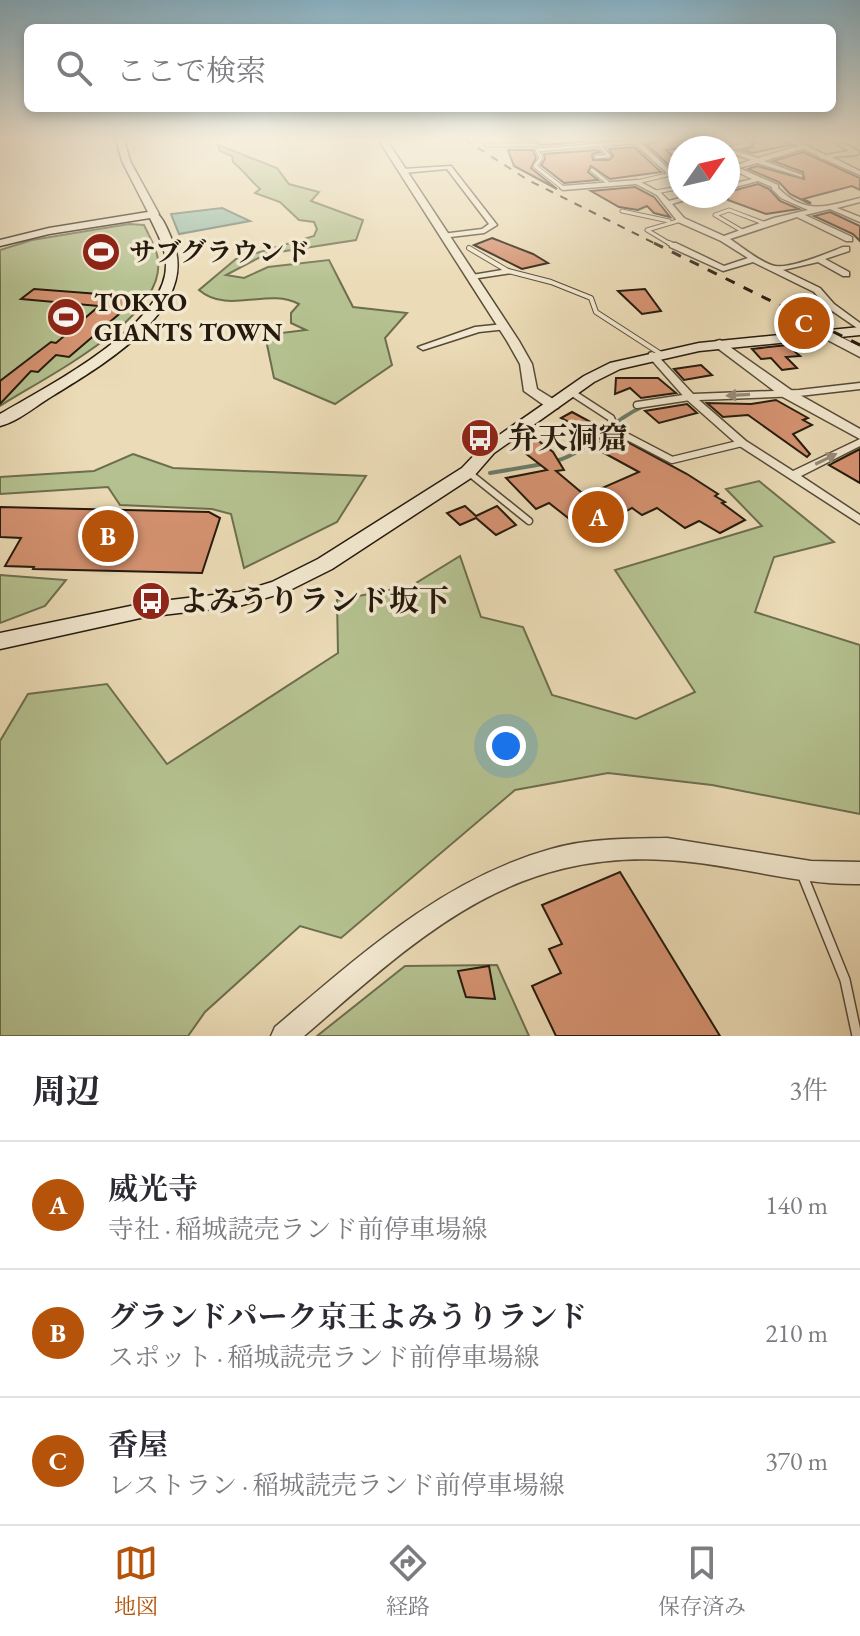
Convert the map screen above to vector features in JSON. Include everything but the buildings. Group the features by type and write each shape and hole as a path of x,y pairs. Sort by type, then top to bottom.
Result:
{"main road":[{"path":"0,243 49,231 154,214 168,246 173,270 170,283 154,311 112,349 0,421"},
{"path":"0,641 145,610 227,601 263,593 325,564 468,472 488,450 606,369 656,354 860,329"}],"street":[{"path":"140,187 154,214"},
{"path":"414,187 523,358 531,391 553,405"},
{"path":"445,236 484,231 493,225 464,187"},
{"path":"563,188 568,187"},
{"path":"647,187 668,202"},
{"path":"775,187 783,197 815,211"},
{"path":"724,239 766,224 860,200"},
{"path":"830,207 859,219"},
{"path":"671,208 681,220 724,239 754,259 817,290 831,306 860,329"},
{"path":"775,269 818,259 848,244 798,215"},
{"path":"673,245 723,269 754,259"},
{"path":"818,259 846,274"},
{"path":"472,277 508,271"},
{"path":"423,347 478,329 504,327"},
{"path":"826,333 860,351"},
{"path":"720,344 786,393 860,435"},
{"path":"656,354 690,397 742,443 860,520"},
{"path":"690,397 860,386"},
{"path":"792,476 860,442"},
{"path":"284,1036 442,908 499,876 529,864 589,852 661,849 802,873 860,873"}],"lane":[{"path":"656,192 668,190"},
{"path":"744,232 715,215 729,210 766,224"},
{"path":"622,211 670,221"},
{"path":"673,245 647,230 681,220"},
{"path":"469,248 508,271 551,282 591,298 596,312 656,354"},
{"path":"571,392 611,418 616,429 672,460 742,443"},
{"path":"637,405 690,397"},
{"path":"468,472 529,521"},
{"path":"802,873 845,980 857,1036"}],"shaded area":[{"path":"302,187 319,192 311,201 363,220 356,240 266,254 226,275 244,278 268,267 329,260 353,307 407,313 385,338 392,365 335,404 274,378 265,335 306,330 291,323 291,313 299,304 274,298 222,300 199,290 236,259 314,236 317,229 314,222 299,220 280,202 255,193 260,189"},
{"path":"222,208 250,221 179,234 171,214"},
{"name":"TOKYO GIANTS TOWN","path":"129,224 144,225 158,260 155,282 143,304 98,345 0,406 0,250 32,240"},
{"path":"133,454 173,468 366,476 337,522 244,568 231,514 212,509 120,505 108,487 0,494 0,477 94,471"},
{"path":"759,481 834,542 774,557 755,612 860,645 860,814 712,785 608,773 515,790 341,938 300,926 205,1012 188,1036 0,1036 0,741 28,694 107,684 167,764 338,653 337,600 411,586 460,556 481,617 523,627 552,695 636,719 695,692 615,570 762,526 726,489"},
{"path":"0,575 66,580 45,606 0,623"},
{"path":"497,965 529,1036 317,1036 405,966"}],"waterway":[{"path":"556,461 580,450 644,406"},
{"path":"490,473 543,464"}],"railway":[{"path":"543,187 654,243"},
{"path":"654,243 860,345"},
{"path":"654,243 658,245"}],"place":[{"name":"サブグラウンド","path":"101,252"},
{"name":"TOKYO GIANTS TOWN","path":"66,317"},
{"name":"香屋","path":"804,323"},
{"name":"弁天洞窟","path":"480,438"},
{"name":"威光寺","path":"598,517"},
{"name":"グランドパーク京王よみうりランド","path":"108,536"},
{"name":"よみうりランド坂下","path":"151,601"}]}
